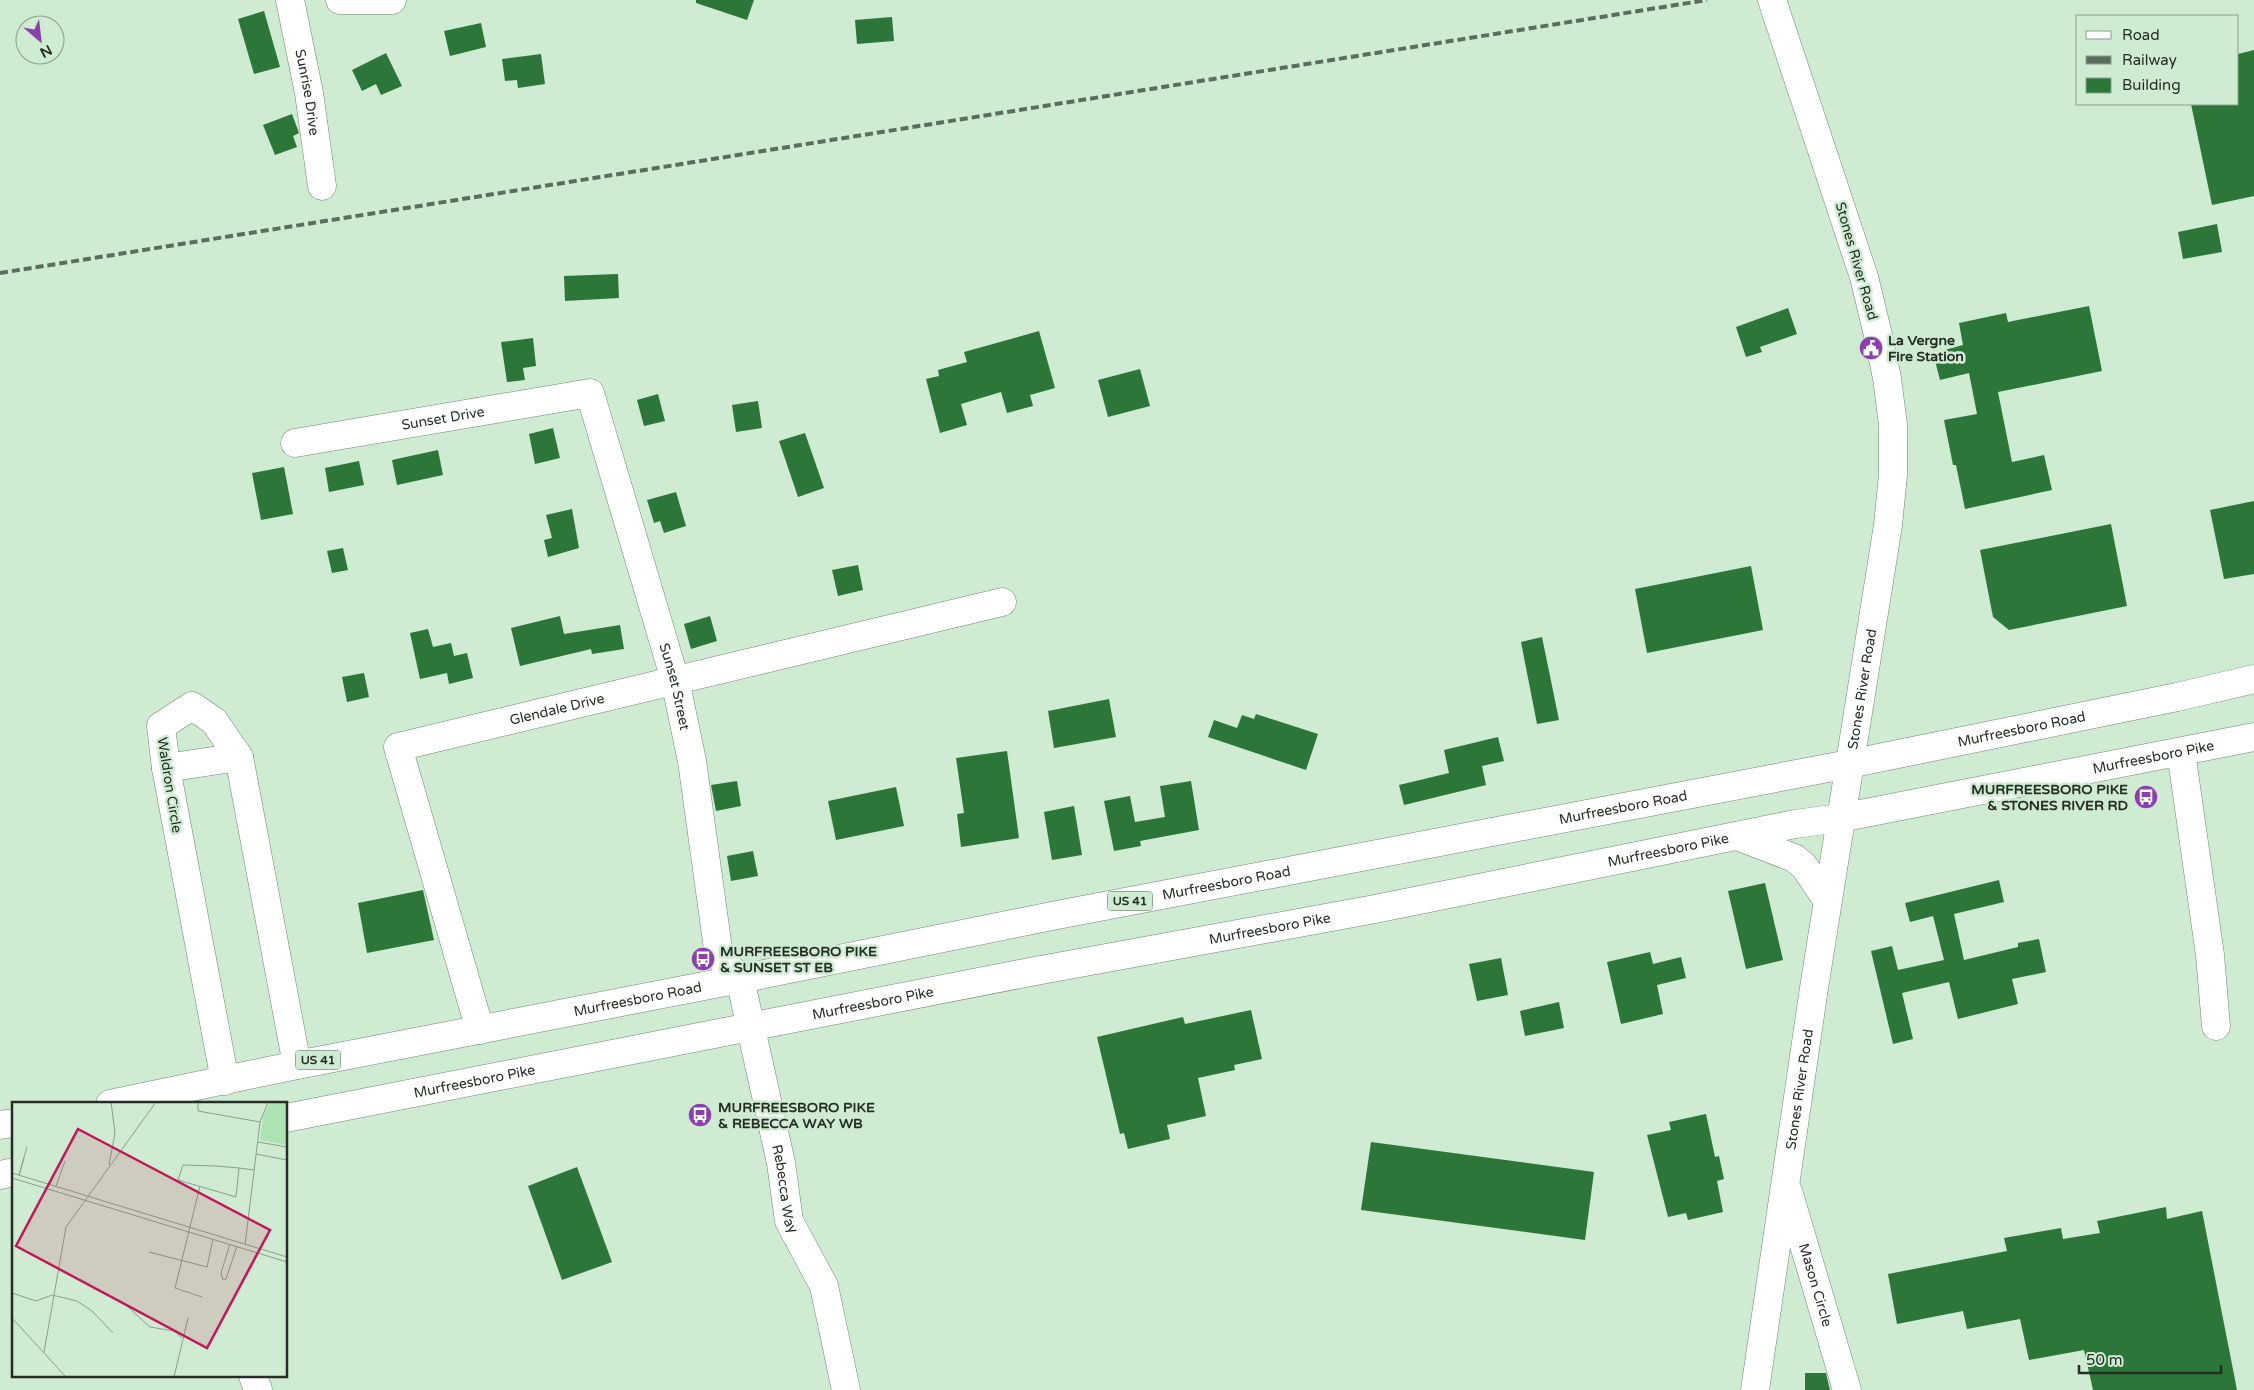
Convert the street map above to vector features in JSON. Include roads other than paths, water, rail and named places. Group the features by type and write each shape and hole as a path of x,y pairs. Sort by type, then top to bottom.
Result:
{"street":[{"name":"Sunrise Drive","path":"290,0 309,93 322,186"},
{"path":"340,0 392,0"},
{"name":"Stones River Road","path":"1755,1390 1784,1180 1888,525 1893,475 1893,425 1887,378 1864,277 1772,0"},
{"name":"Sunset Drive","path":"295,443 590,394"},
{"name":"Sunset Street","path":"590,394 675,680 692,761 719,956 740,979"},
{"name":"Glendale Drive","path":"480,1030 398,747 1002,602"},
{"name":"Murfreesboro Road","path":"130,1102 149,1100 297,1064 480,1030 1057,915 1849,764 2177,697 2254,679"},
{"name":"Waldron Circle","path":"225,1080 166,768 161,726 192,706 214,721 239,757 297,1064"},
{"name":"Murfreesboro Pike","path":"288,1118 1030,972 1375,909 1737,836 1840,818 2254,737"},
{"path":"2181,752 2210,955 2216,1026"},
{"path":"166,768 239,757"},
{"path":"1737,836 1794,858 1804,866 1827,900"},
{"name":"Rebecca Way","path":"740,979 781,1163 788,1221 824,1286 846,1390"},
{"name":"Mason Circle","path":"1784,1180 1847,1390"},
{"path":"254,1378 258,1390"}],"railway":[{"path":"0,273 1707,0"}],"place":[{"name":"La Vergne Fire Station","path":"1871,348"},
{"name":"MURFREESBORO PIKE & STONES RIVER RD","path":"2146,797"},
{"name":"MURFREESBORO PIKE & SUNSET ST EB","path":"703,959"},
{"name":"MURFREESBORO PIKE & REBECCA WAY WB","path":"700,1115"}]}
